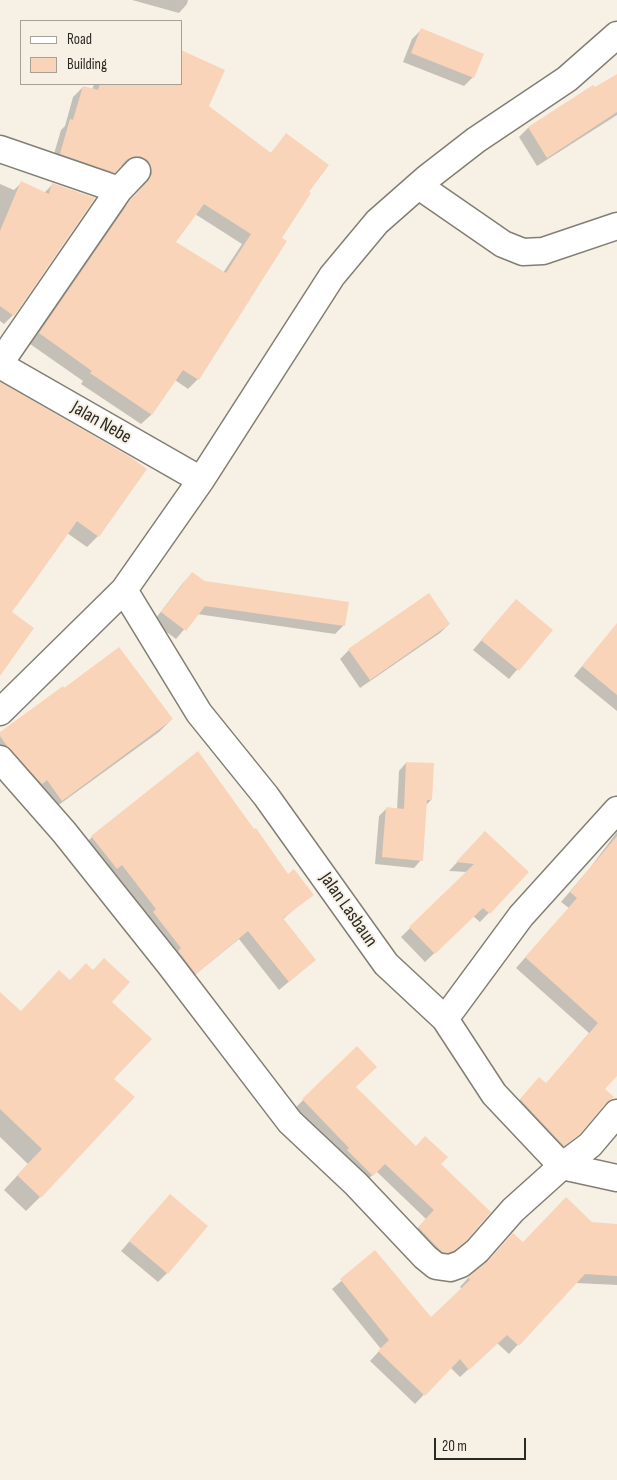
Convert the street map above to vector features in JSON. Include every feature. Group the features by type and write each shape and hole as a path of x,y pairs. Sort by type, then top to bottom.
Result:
{"street":[{"path":"1,709 124,590 201,480 332,276 377,222 476,140 567,79 617,35"},
{"path":"0,149 119,190"},
{"path":"0,364 119,190 137,171"},
{"path":"419,186 503,244 523,252 543,252 617,226"},
{"name":"Jalan Nebe","path":"0,364 201,480"},
{"name":"Jalan Lasbaun","path":"124,590 199,713 266,796 386,964 445,1019 494,1094 562,1166"},
{"path":"0,760 64,832 170,965 290,1122 356,1184 425,1257 436,1266 450,1268 462,1264 477,1251 514,1210 562,1166 590,1145 617,1113"},
{"path":"445,1019 521,916 617,810"},
{"path":"562,1166 617,1178"}],"building":[{"path":"421,28 484,54 474,78 411,53"},
{"path":"182,50 225,70 209,106 271,153 286,133 329,165 309,192 311,193 282,238 287,241 199,380 183,370 152,415 90,373 92,371 39,333 131,199 152,174 148,160 140,156 126,160 115,173 60,154 70,119 73,120 83,86 98,90 100,85 182,85","holes":["204,204 251,234 226,273 176,242"]},
{"path":"617,74 617,112 547,158 528,127 593,85 595,87"},
{"path":"21,181 49,194 52,183 95,198 14,316 0,306 0,231"},
{"path":"0,382 132,458 147,469 99,537 77,521 12,612 34,628 0,676"},
{"path":"192,572 205,581 349,602 345,626 205,606 186,631 161,612"},
{"path":"429,593 450,624 370,680 348,649"},
{"path":"516,599 553,630 519,671 481,640"},
{"path":"617,623 617,695 582,666"},
{"path":"119,647 173,719 62,801 47,780 42,784 7,746 0,736 0,732"},
{"path":"198,751 288,874 294,869 314,895 283,918 316,960 289,982 248,931 196,974 178,951 181,948 153,912 156,909 122,865 117,869 91,836"},
{"path":"406,762 434,763 432,800 427,800 423,861 382,857 386,807 404,809"},
{"path":"485,831 529,872 490,914 483,908 435,954 409,927 474,864 456,862"},
{"path":"617,836 617,1076 605,1089 614,1097 606,1103 580,1134 564,1146 520,1099 539,1077 546,1083 598,1023 525,957 577,898 570,892"},
{"path":"104,958 130,982 112,1002 152,1039 114,1079 135,1097 41,1198 17,1175 42,1149 0,1109 0,992 21,1011 59,970 70,980 86,963 93,970"},
{"path":"357,1046 377,1067 356,1087 416,1146 425,1136 448,1157 441,1164 491,1212 467,1240 454,1251 442,1252 418,1227 434,1210 385,1164 373,1176 302,1099"},
{"path":"170,1194 208,1226 168,1274 129,1241"},
{"path":"566,1197 592,1222 617,1224 617,1276 585,1274 519,1346 507,1335 469,1370 460,1359 425,1396 378,1351 389,1340 340,1279 375,1250 431,1317 470,1280 468,1277 488,1261 513,1233 523,1242"}]}
